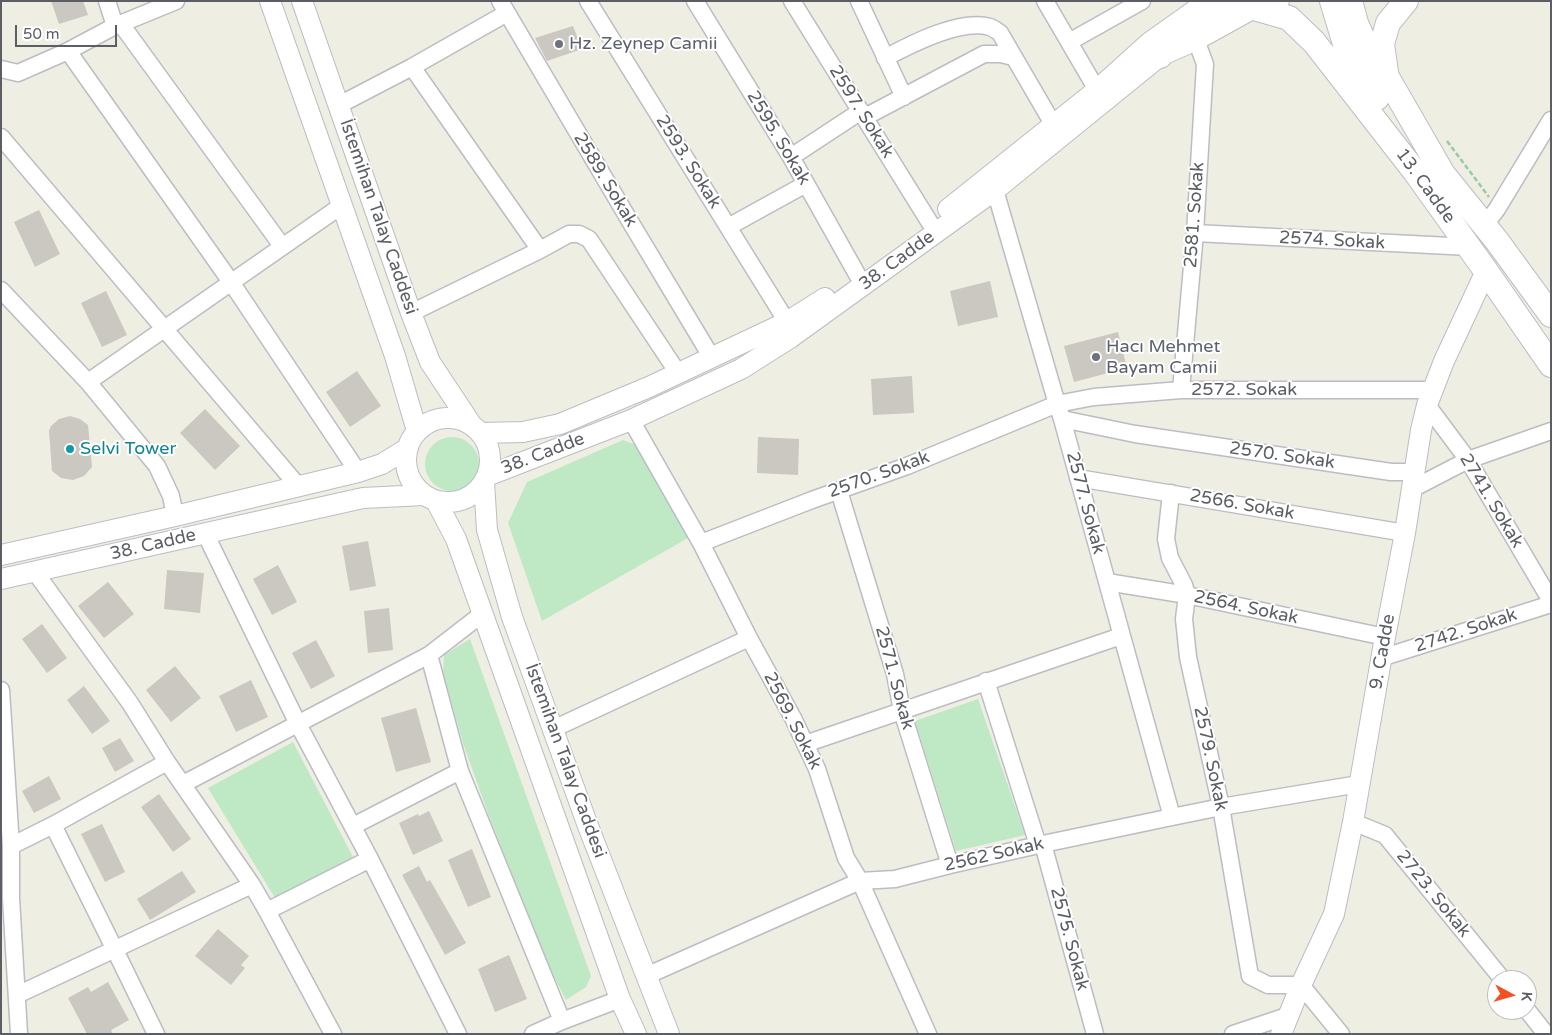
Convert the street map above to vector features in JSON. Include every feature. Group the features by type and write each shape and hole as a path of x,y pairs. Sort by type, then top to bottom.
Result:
{"main road":[{"name":"13. Cadde","path":"1315,1 1333,65 1470,247 1551,365"},
{"path":"1332,1 1346,44 1363,78 1424,161 1443,174"},
{"name":"13. Cadde","path":"1350,1 1356,22 1367,48 1387,77 1443,174 1491,217 1548,306"},
{"path":"1387,77 1382,44 1388,23 1406,1"},
{"path":"1160,56 1179,35 1212,14 1248,5 1288,18 1314,42 1333,65"}],"street":[{"path":"107,1 118,25 282,246"},
{"path":"1,69 18,73 68,51 118,25 176,1"},
{"name":"İstemihan Talay Caddesi","path":"270,1 395,356 412,440"},
{"name":"İstemihan Talay Caddesi","path":"302,1 411,313 430,362 476,429"},
{"name":"2593. Sokak","path":"588,1 787,322"},
{"name":"2595. Sokak","path":"695,1 791,157 858,276"},
{"name":"2597. Sokak","path":"792,1 930,223"},
{"path":"859,1 904,97"},
{"path":"1045,1 1097,90"},
{"path":"1069,42 1142,1"},
{"name":"38. Cadde","path":"476,429 523,432 560,424 649,387 787,322 858,276 930,223 1097,90 1149,43 1208,1"},
{"name":"38. Cadde","path":"485,479 632,420 741,368 790,338 995,190 1160,56 1196,40 1248,5 1279,1"},
{"path":"339,105 412,67 504,7"},
{"name":"2589. Sokak","path":"504,7 712,358"},
{"path":"885,58 914,43 960,26 990,27 1000,33 1053,124"},
{"name":"2581. Sokak","path":"1181,390 1195,233 1205,64 1196,40"},
{"path":"68,51 231,282 358,472"},
{"path":"791,157 863,114 904,97 984,54 1001,54 1013,57"},
{"path":"412,67 540,250"},
{"path":"1491,217 1551,120"},
{"path":"1,137 299,487"},
{"path":"728,227 806,184"},
{"name":"2577. Sokak","path":"995,190 1078,478 1172,817"},
{"path":"88,382 341,206"},
{"name":"2574. Sokak","path":"1195,233 1470,247"},
{"path":"411,313 569,234 579,234 589,239 678,373"},
{"name":"9. Cadde","path":"1284,1025 1300,985 1334,914 1405,533 1420,430 1444,361 1486,271"},
{"path":"1,290 88,382 157,466 171,496 175,516"},
{"name":"2572. Sokak","path":"1059,412 1094,397 1181,390 1430,398"},
{"name":"2741. Sokak","path":"1430,398 1551,602"},
{"name":"2570. Sokak","path":"701,543 839,490 1059,412 1144,435 1391,472 1412,481"},
{"path":"448,418 460,420 476,429 486,443 490,454 490,465 485,479 475,492 463,499 450,502 430,498 411,481 406,459 412,440 426,424 437,419 448,418"},
{"name":"2569. Sokak","path":"632,420 701,543 748,638 793,718 818,769 846,858 860,881 928,1034"},
{"path":"1412,481 1551,431"},
{"name":"38. Cadde","path":"1,555 358,472 382,464 412,440"},
{"name":"2566. Sokak","path":"1078,478 1405,533"},
{"name":"İstemihan Talay Caddesi","path":"485,479 487,530 512,618 588,826 669,1034"},
{"name":"2571. Sokak","path":"839,490 895,674 902,711 950,865"},
{"name":"2579. Sokak","path":"1170,493 1166,539 1170,558 1187,595 1184,619 1188,657 1221,807 1250,976 1268,985 1300,985"},
{"name":"38. Cadde","path":"1,579 363,498 430,498"},
{"name":"İstemihan Talay Caddesi","path":"430,498 456,538 620,998 636,1034"},
{"path":"205,533 298,724 353,826 458,1034"},
{"path":"35,572 130,703 167,762 252,885 333,1034"},
{"name":"2564. Sokak","path":"1107,582 1187,595 1385,636"},
{"name":"2742. Sokak","path":"1381,658 1551,602"},
{"path":"182,784 429,654 482,614"},
{"path":"805,744 1121,636"},
{"path":"553,729 748,638"},
{"path":"429,654 460,771 562,1021"},
{"name":"2575. Sokak","path":"986,681 1041,844 1095,1034"},
{"path":"1,690 11,846 6,898 17,995 18,1034"},
{"path":"11,846 167,762"},
{"path":"353,826 460,771"},
{"name":"2562 Sokak","path":"646,976 860,881 895,880 1041,844 1221,807 1359,784"},
{"name":"2723. Sokak","path":"1352,822 1385,835 1495,970"},
{"path":"53,825 156,1034"},
{"path":"267,911 370,859"},
{"path":"17,995 252,885"},
{"path":"1300,985 1341,1034"},
{"path":"533,1034 620,998"},
{"path":"1535,1020 1546,1034"},
{"path":"1233,1034 1284,1025"}],"path":[{"path":"1445,139 1491,217"}],"green space":[{"path":"447,437 457,437 467,441 475,449 479,464 475,479 467,487 457,491 447,491 437,487 429,479 425,469 425,459 429,449 437,441"},
{"path":"623,440 639,446 688,538 542,621 508,523 527,482"},
{"path":"470,639 591,976 586,987 566,1000 546,961 489,816 464,746 443,673 444,655"},
{"path":"978,699 1025,835 956,851 915,721"},
{"path":"293,742 354,859 275,898 208,788"}],"building":[{"path":"51,1 83,1 88,15 59,24"},
{"name":"Hz. Zeynep Camii","path":"573,26 582,49 547,61 535,38"},
{"path":"39,210 60,254 35,267 14,222"},
{"path":"990,281 998,317 958,326 950,291"},
{"path":"106,291 127,335 102,347 81,303"},
{"name":"Hacı Mehmet Bayam Camii","path":"1118,332 1127,368 1074,382 1064,346"},
{"path":"357,371 381,406 350,427 326,392"},
{"path":"912,376 914,413 873,415 871,379"},
{"path":"205,409 240,446 215,470 180,433"},
{"name":"Selvi Tower","path":"70,416 80,419 88,425 92,467 84,476 73,480 61,478 52,471 49,431 51,426 59,419"},
{"path":"758,437 799,439 798,475 757,473"},
{"path":"368,541 376,586 350,591 342,546"},
{"path":"278,565 297,602 272,615 253,579"},
{"path":"167,570 204,573 200,613 164,609"},
{"path":"108,582 134,614 104,638 78,606"},
{"path":"389,608 393,650 368,653 364,611"},
{"path":"42,624 67,658 47,673 22,639"},
{"path":"316,640 335,676 311,689 292,653"},
{"path":"175,666 201,698 171,722 146,690"},
{"path":"251,680 268,717 236,732 219,696"},
{"path":"84,686 110,721 92,734 67,700"},
{"path":"416,708 431,762 396,772 381,718"},
{"path":"120,738 134,761 115,772 102,748"},
{"path":"49,776 61,799 34,813 22,791"},
{"path":"159,794 191,839 173,852 141,807"},
{"path":"429,811 443,841 413,855 399,823"},
{"path":"102,824 125,872 105,882 81,834"},
{"path":"472,849 491,897 468,907 448,860"},
{"path":"419,866 427,882 430,880 466,943 445,955 402,875"},
{"path":"182,871 196,892 150,920 137,899"},
{"path":"218,929 249,956 241,965 245,968 231,985 195,956"},
{"path":"509,955 527,999 495,1012 478,969"},
{"path":"108,982 129,1020 111,1030 113,1034 87,1034 68,998 88,987 91,992"}],"place":[{"name":"Hz. Zeynep Camii","path":"559,44"},
{"name":"Hacı Mehmet Bayam Camii","path":"1096,357"},
{"name":"Selvi Tower","path":"70,449"}]}
